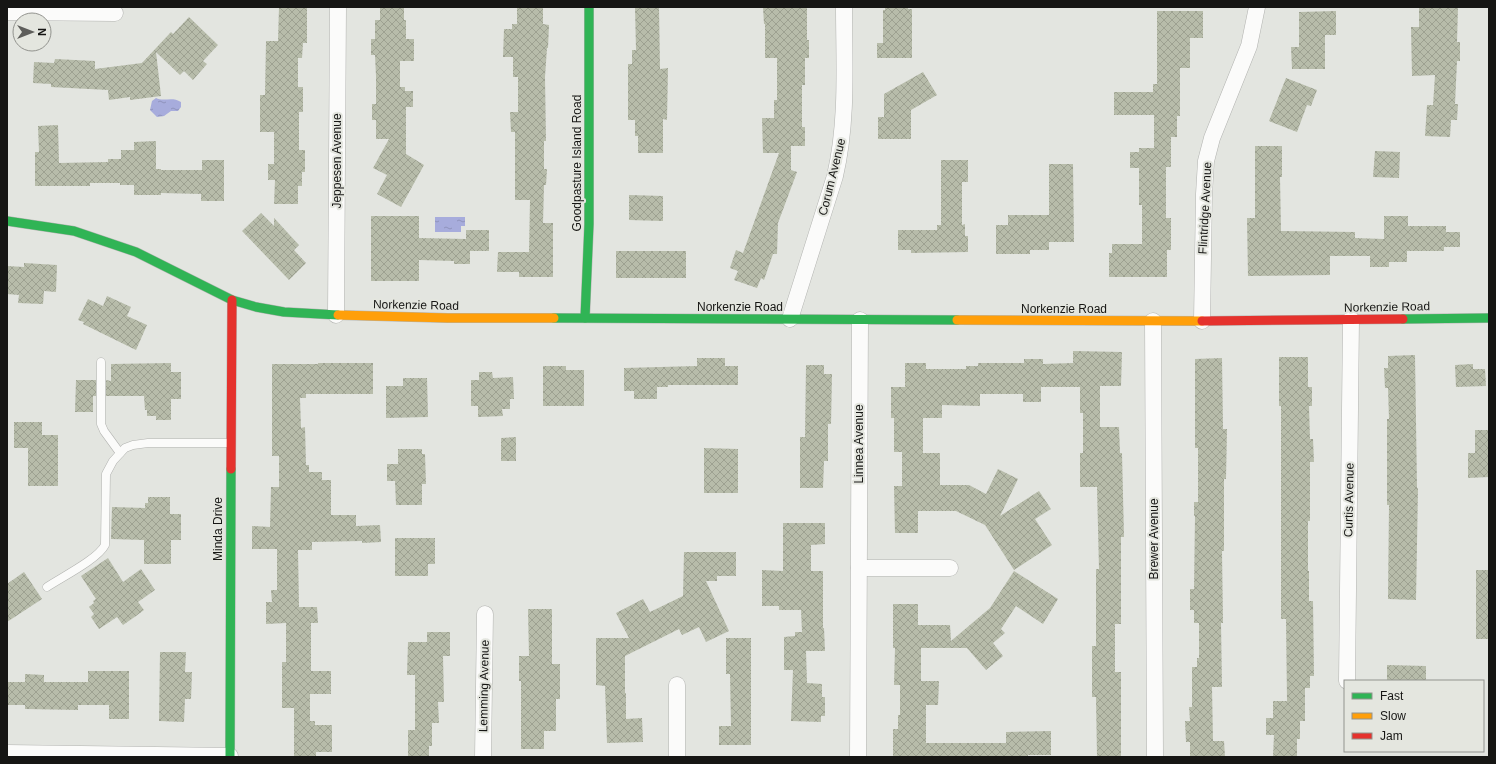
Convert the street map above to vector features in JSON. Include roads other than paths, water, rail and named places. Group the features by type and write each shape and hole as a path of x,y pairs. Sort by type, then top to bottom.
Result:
{"street":[{"name":"Jeppesen Avenue","path":"336,315 338,7"},
{"name":"Goodpasture Island Road","path":"585,318 589,224 589,7"},
{"name":"Corum Avenue","path":"790,319 840,155 844,112 844,7"},
{"name":"Flintridge Avenue","path":"1202,321 1206,162 1212,138 1249,46 1257,7"},
{"path":"7,12 115,13"},
{"name":"Norkenzie Road","path":"7,221 74,231 136,252 232,300 256,307 284,312 448,318 1154,321 1489,318"},
{"name":"Minda Drive","path":"230,756 230,444 232,300"},
{"name":"Curtis Avenue","path":"1347,680 1351,319"},
{"name":"Linnea Avenue","path":"858,757 860,320"},
{"name":"Brewer Avenue","path":"1154,321 1155,757"},
{"path":"859,568 950,568"},
{"name":"Lemming Avenue","path":"483,757 484,614"},
{"path":"677,685 677,757"},
{"path":"7,753 230,756"}],"lane":[{"path":"101,362 101,424 104,431 120,453"},
{"path":"46,587 96,556 103,549 105,545 106,474 112,462 125,448 141,443 230,444"}],"water":[{"path":"156,98 178,100 181,102 181,107 178,111 171,111 164,116 157,117 150,110 152,101"},
{"path":"435,217 465,217 465,226 461,226 461,232 435,232"}]}
